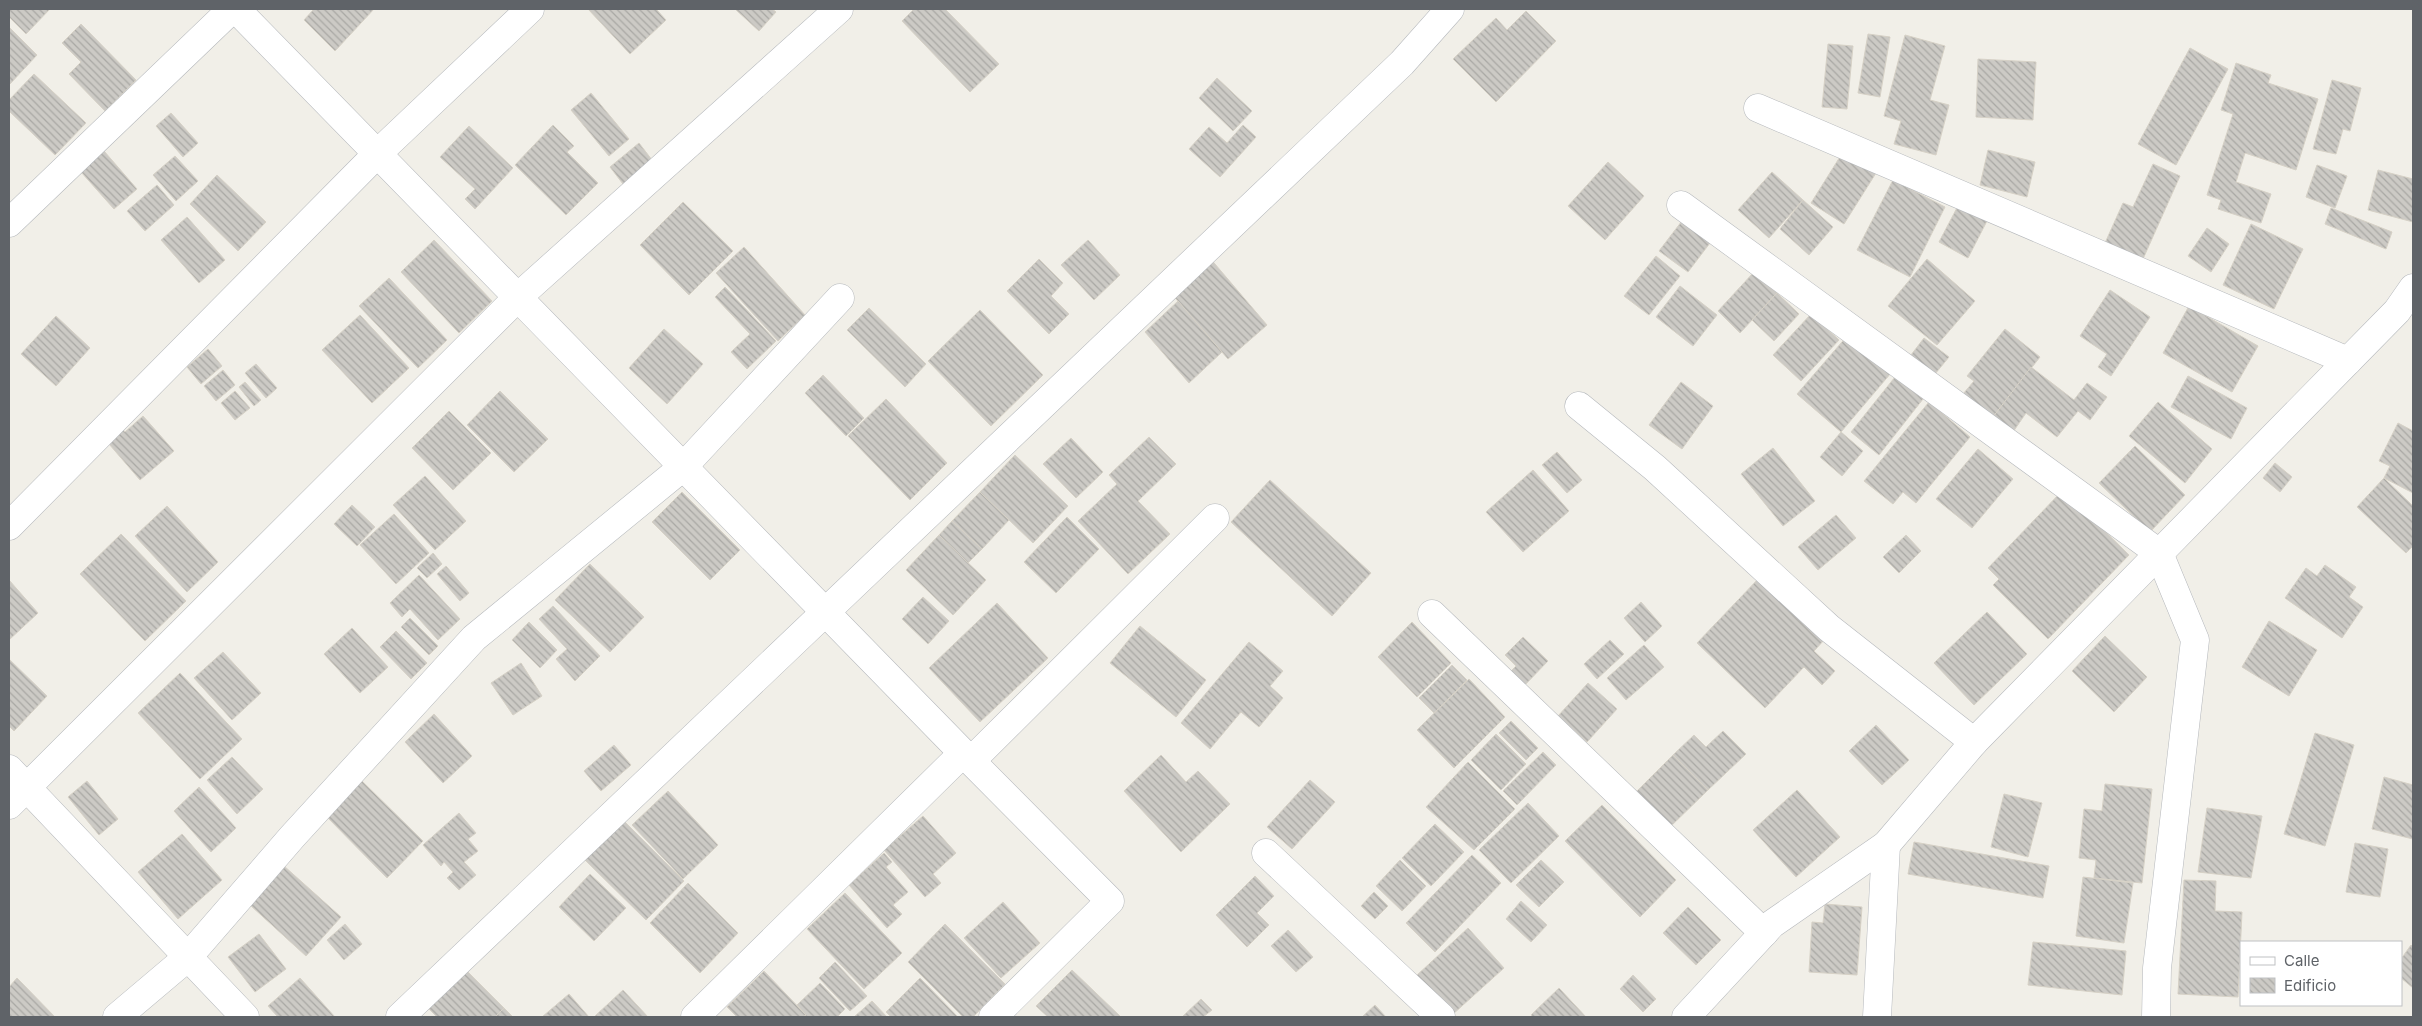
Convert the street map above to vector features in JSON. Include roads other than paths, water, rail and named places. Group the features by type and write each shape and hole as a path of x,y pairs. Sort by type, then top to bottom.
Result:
{"street":[{"path":"9,223 232,9"},
{"path":"236,9 1110,901 993,1017"},
{"path":"9,526 378,154 530,9"},
{"path":"245,1017 188,958 14,787 518,297 839,9"},
{"path":"400,1017 1402,63 1450,9"},
{"path":"1758,108 2348,361"},
{"path":"1681,205 2159,553 2195,640 2157,968 2156,1017"},
{"path":"1686,1017 1772,924 1886,846 1974,742 2397,311 2413,288"},
{"path":"117,1017 188,958 292,838 474,638 684,467 840,298"},
{"path":"1579,406 1654,468 1829,628 1974,742"},
{"path":"695,1017 1215,518"},
{"path":"1432,614 1764,933"},
{"path":"1877,1017 1886,846"},
{"path":"1266,853 1441,1017"}]}
